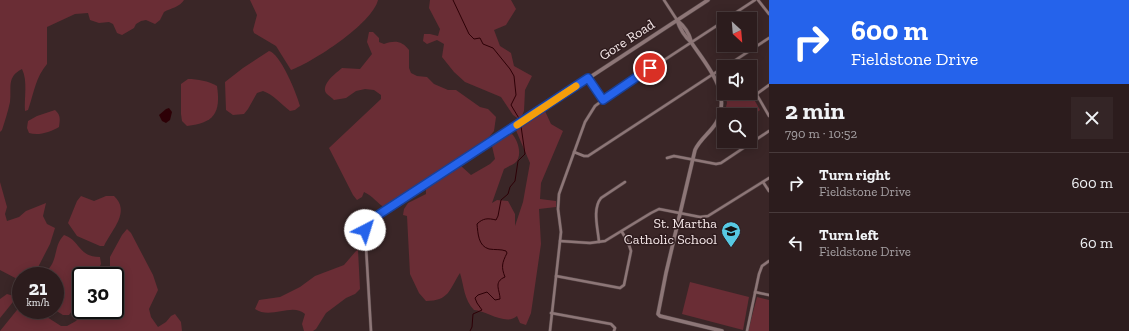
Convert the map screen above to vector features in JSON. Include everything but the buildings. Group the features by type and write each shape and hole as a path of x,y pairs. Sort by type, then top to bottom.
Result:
{"street":[{"path":"664,0 690,36 691,42 717,81 721,94 721,108 714,126 698,144 693,160 658,314 660,316 722,331"},
{"name":"Gore Road","path":"371,331 365,230 367,223 708,0"},
{"path":"737,12 755,0"},
{"path":"758,0 769,14"},
{"path":"550,331 561,232 558,203 559,194 585,122 595,106 603,100 717,25"},
{"path":"735,60 769,38"},
{"path":"574,152 588,156 717,72"},
{"path":"588,78 603,100"},
{"path":"769,85 758,93 757,96 769,116"},
{"path":"667,158 674,156 712,164 721,163 769,131"},
{"path":"560,241 590,243 610,239 655,210 664,209 700,217 708,216 769,178"},
{"path":"599,242 596,209 598,201 625,182"},
{"path":"763,182 769,191"},
{"path":"556,276 620,288 622,287 624,285 631,251 622,232"},
{"path":"747,331 759,274 762,266 769,261"},
{"path":"755,292 769,295"},
{"path":"551,313 611,324 615,328 614,331"}],"shaded area":[{"path":"0,0 184,0 178,6 164,12 160,20 155,24 146,20 141,21 136,24 134,28 122,35 117,33 113,24 109,22 99,23 90,20 88,13 75,14 47,27 47,64 38,79 28,110 25,111 25,79 22,69 17,72 12,79 10,102 2,130 0,132"},
{"path":"250,0 378,0 373,10 354,31 327,51 291,70 276,46 254,33 253,30 257,15"},
{"path":"430,0 511,0 516,9 506,25 494,30 500,46 511,53 514,66 532,76 525,90 524,111 520,120 513,115 501,97 465,82 454,72 442,57 444,44 437,40 427,44 423,41 424,34 438,36 440,29 429,8"},
{"path":"369,32 373,32 379,38 379,42 384,44 398,42 404,45 409,50 409,68 411,73 417,76 427,77 434,84 448,90 456,90 480,107 488,109 496,117 494,131 486,141 385,208 370,195 364,192 362,197 357,200 329,148 381,99 381,95 374,90 365,89 356,91 346,98 334,100 326,93 325,90 327,82 342,68 360,69 372,54 367,42"},
{"path":"269,51 273,53 283,66 292,84 300,106 295,110 290,111 274,97 263,91 257,93 244,114 233,115 226,110 225,82"},
{"path":"188,79 195,79 217,86 218,103 214,115 209,119 196,125 187,126 182,121 181,114 181,84"},
{"path":"726,100 754,100 760,110 757,112 757,108 726,108"},
{"path":"169,108 172,112 170,120 166,123 162,121 159,115"},
{"path":"544,109 551,124 563,131 541,183 540,199 556,201 556,207 539,209 541,244 531,313 526,325 520,323 517,316 513,319 502,319 474,310 466,297 460,273 444,297 426,301 419,293 410,274 407,216 403,215 404,209 408,203 426,194 426,188 458,166 461,166 471,175 490,164 495,159 492,146 501,138 512,134 518,144 519,156 515,163 504,169 492,203 497,200 508,201 515,214 515,226 523,202 530,163 515,128"},
{"path":"55,110 60,120 59,127 44,133 29,133 27,128 28,121 37,116"},
{"path":"0,182 7,207 5,214 7,221 19,217 26,211 46,203 43,216 47,224 55,228 50,244 38,267 12,267 12,276 0,270"},
{"path":"81,196 94,201 106,196 114,196 119,202 121,208 118,221 104,246 100,246 77,236 68,223 77,201"},
{"path":"127,229 131,233 153,275 158,290 149,309 151,317 158,327 175,314 181,322 182,331 0,331 12,316 12,319 50,319 61,326 67,326 78,319 124,319 124,267 110,267 110,257"},
{"path":"64,235 69,237 87,254 100,257 101,264 100,267 72,267 72,311 69,315 64,315 64,267 50,267 61,238"},
{"path":"358,250 360,289 355,294 346,298 326,313 316,329 313,331 304,331 302,324 305,314 300,311 288,310 268,313 255,309 259,300 280,297 300,287 315,276 344,265"},
{"path":"690,282 749,297 743,330 682,314"},
{"path":"7,294 12,296 12,303 0,318 0,299"},
{"path":"757,297 769,300 769,331 748,331"}],"waterway":[{"path":"453,0 469,34 474,39 480,38 483,44 493,48 514,76 516,95 511,105 520,120"},
{"path":"470,331 472,327 473,314 482,310 475,298 478,295 487,292 495,300 500,299 498,284 499,281 505,277 503,265 507,253 504,250 489,249 485,247 479,239 477,224 486,219 496,220 501,200 508,194 510,187 515,181 518,161 525,154 521,126"}],"slow traffic":[{"path":"517,125 576,86"}],"place":[{"name":"St. Martha Catholic School","path":"731,248"}],"route":[{"path":"365,230 369,221 588,78 603,100 650,68"}]}
